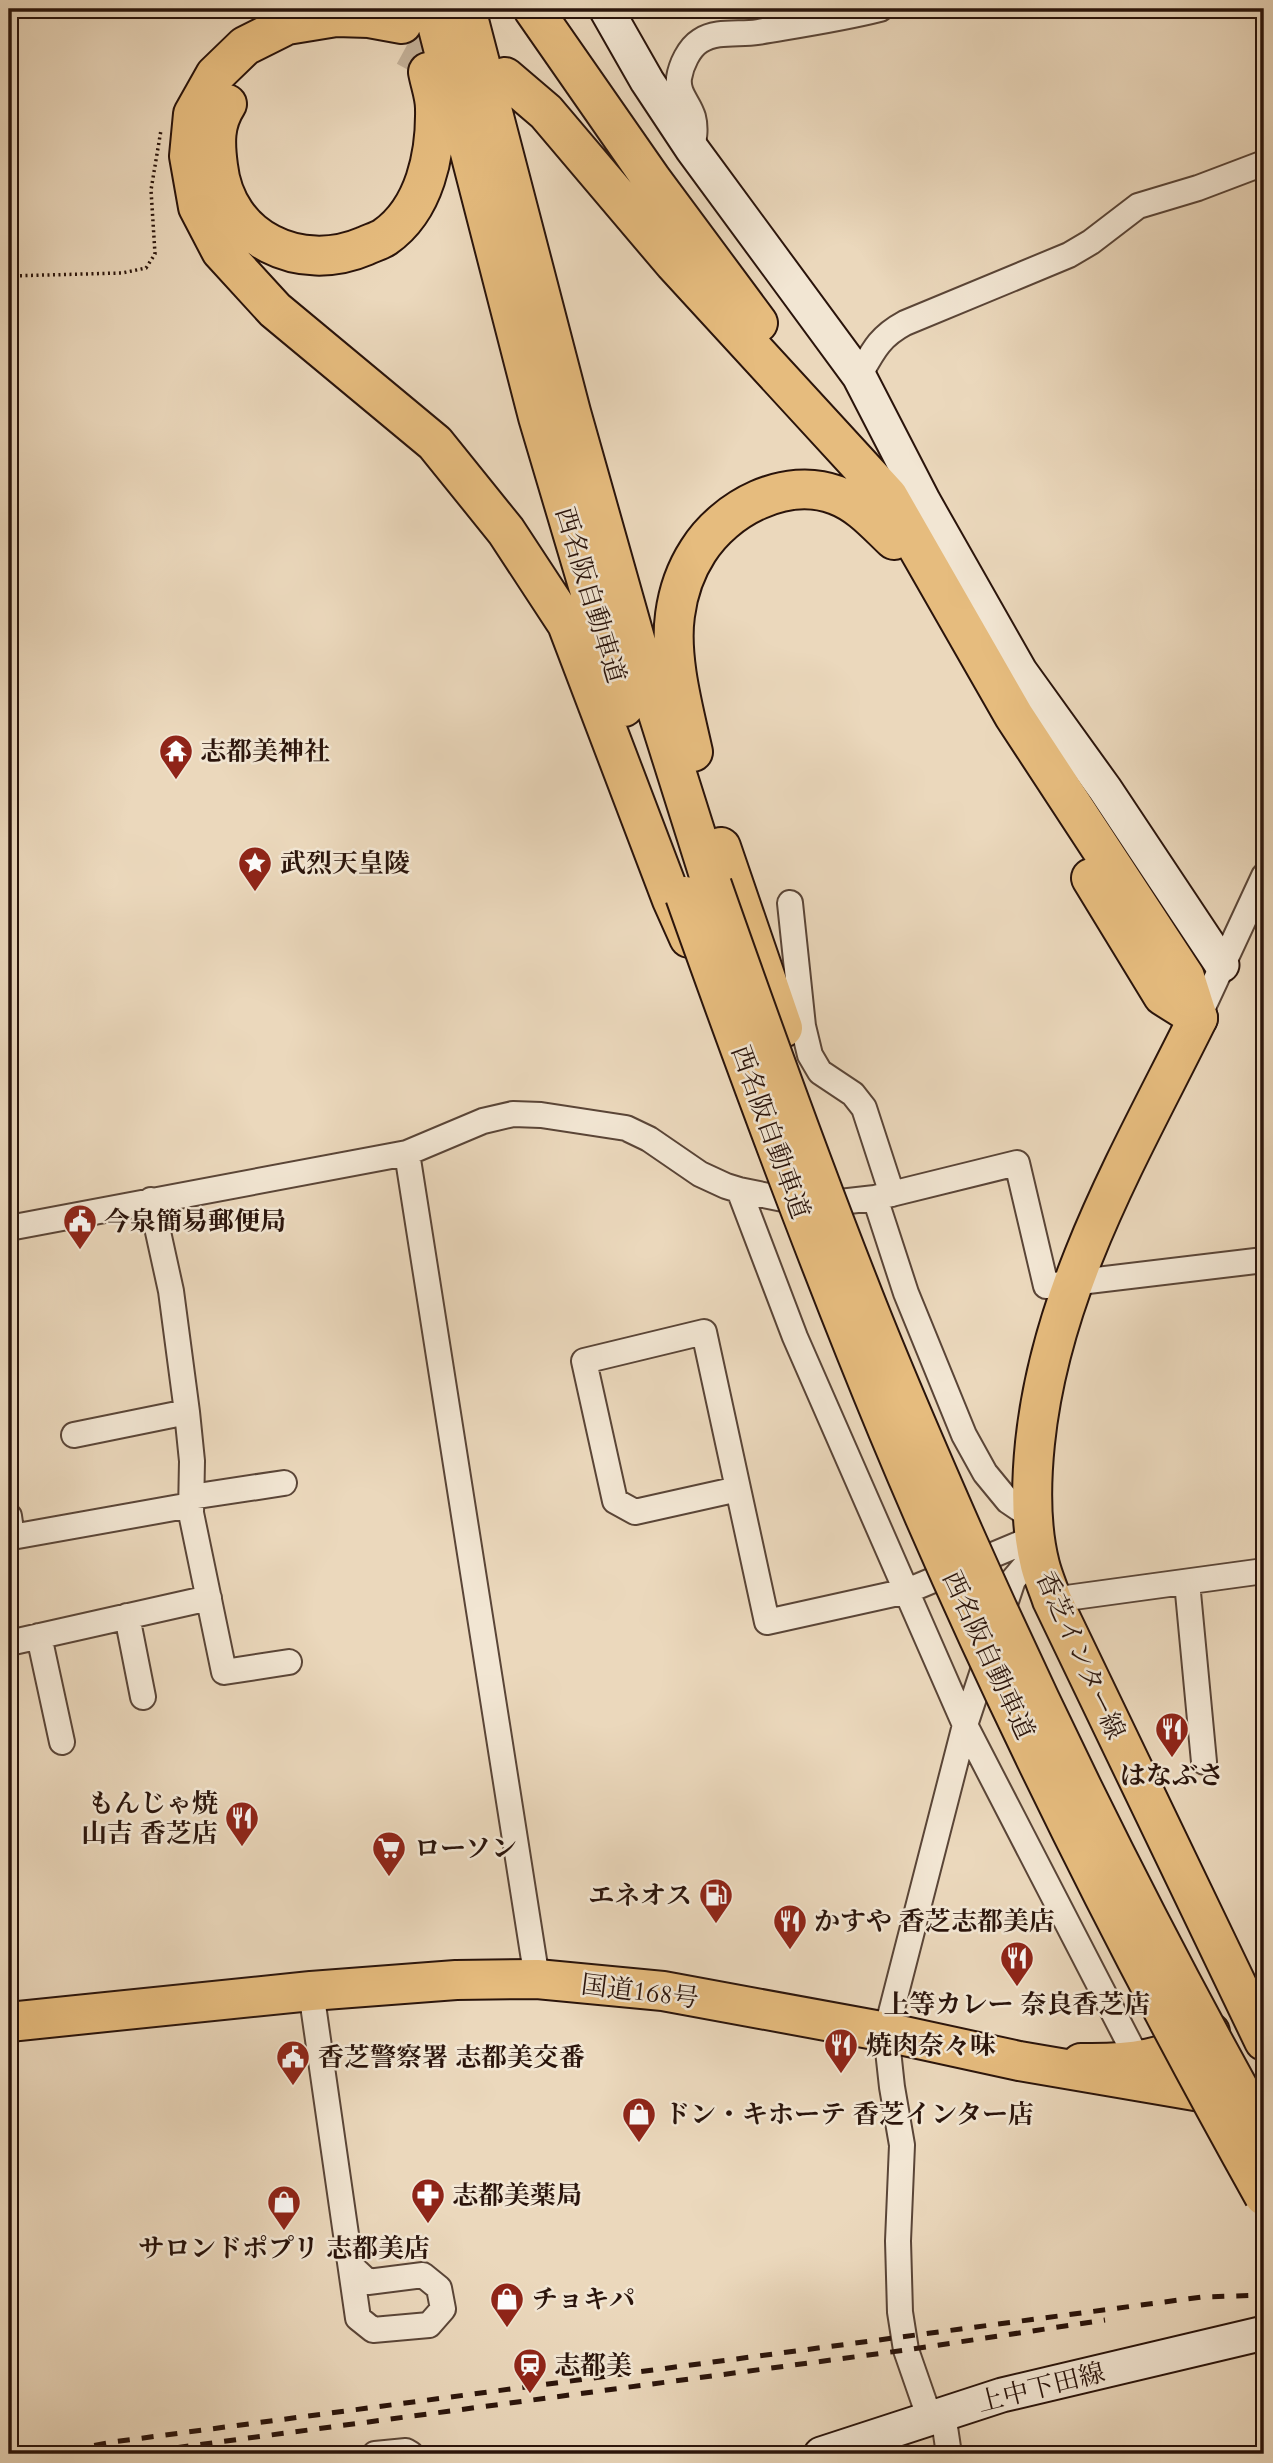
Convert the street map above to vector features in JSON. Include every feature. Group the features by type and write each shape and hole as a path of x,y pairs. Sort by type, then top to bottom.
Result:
{"main road":[{"name":"西名阪自動車道","path":"466,9 700,890 705,953 788,1182 889,1433 999,1682 1196,2074 1264,2196"},
{"path":"533,9 652,180 888,496 1014,716 1185,977 1198,1018"},
{"path":"414,22 336,17 287,25 245,46 215,75 193,114 189,156 198,206 221,251 275,310 435,443 506,531 567,624 700,890"},
{"name":"西名阪自動車道","path":"414,22 538,418 612,667 812,1162 859,1286 915,1422 1060,1742 1194,2009 1264,2134"},
{"path":"414,22 435,106 432,159 423,189 403,220 384,238 348,254 312,256 278,248 252,233 230,208 218,173 214,138 222,111 242,83 270,59 309,41 335,36 367,37 414,22"},
{"path":"888,496 674,263 546,112 509,91 656,268 752,378 846,470 894,540 1072,846 1163,996 1198,1018"},
{"path":"700,890 696,765 674,645 674,617 682,581 699,549 720,524 750,503 778,492 810,489 835,494 860,507 894,540"},
{"name":"香芝インター線","path":"1198,1018 1087,1244 1057,1327 1037,1423 1032,1470 1036,1539 1052,1600 1264,2041"},
{"name":"国道168号","path":"9,2022 311,1991 456,1980 537,1979 663,1991 886,2032 1019,2061 1264,2103"},
{"path":"1019,2061 1109,2063 1159,2056 1194,2043 1220,2024 1238,1989"}],"street":[{"path":"606,9 647,82 692,149 859,376 936,523 1020,671 1105,789 1222,965"},
{"path":"692,149 694,119 681,95 679,80 690,52 700,41 726,33 755,33 880,9"},
{"path":"859,376 877,343 888,332 905,323 1069,255 1091,242 1138,206 1198,188 1264,163"},
{"path":"1198,1018 1264,876"},
{"path":"790,902 803,1026 810,1055 820,1072 853,1094 864,1108 906,1293 964,1435 985,1473 1036,1539"},
{"path":"9,1228 407,1153 482,1121 513,1114 541,1115 626,1128 649,1139 700,1174 739,1191 813,1205 883,1196 1017,1163 1046,1286 1264,1260"},
{"path":"407,1153 537,1979"},
{"path":"739,1191 795,1337 965,1725 1138,2060"},
{"path":"151,1200 171,1291 192,1461 191,1501 224,1672 289,1662"},
{"path":"738,1489 635,1512 615,1501 584,1361 704,1332 738,1489 766,1622 906,1591 1036,1539"},
{"path":"75,1435 187,1412"},
{"path":"9,1516 12,1537 284,1483"},
{"path":"949,2454 936,2416 906,2350 900,2312 898,2241 902,2144 891,2087 886,2032 965,1725 1013,1580 1024,1567 1036,1539"},
{"path":"1052,1600 1264,1571"},
{"path":"1186,1581 1204,1762"},
{"path":"9,1643 209,1598"},
{"path":"127,1616 143,1697"},
{"path":"39,1636 62,1742"},
{"path":"311,1991 351,2266"},
{"name":"上中下田線","path":"821,2454 1002,2395 1264,2333"},
{"path":"375,2454 406,2451 411,2454"}],"path":[{"path":"9,276 122,273 146,268 155,254 151,190 156,148 162,127"}],"tunnel":[{"path":"406,47 468,81"}],"railway":[{"path":"47,2454 113,2442 1202,2297 1264,2295"},
{"path":"129,2454 906,2350 1105,2320"}],"place":[{"name":"志都美神社","path":"176,781"},
{"name":"武烈天皇陵","path":"255,893"},
{"name":"今泉簡易郵便局","path":"80,1251"},
{"name":"はなぶさ","path":"1172,1759"},
{"name":"もんじゃ焼 山吉 香芝店","path":"242,1848"},
{"name":"ローソン","path":"389,1878"},
{"name":"エネオス","path":"716,1925"},
{"name":"かすや 香芝志都美店","path":"790,1951"},
{"name":"上等カレー 奈良香芝店","path":"1017,1988"},
{"name":"焼肉奈々味","path":"841,2075"},
{"name":"香芝警察署 志都美交番","path":"293,2087"},
{"name":"ドン・キホーテ 香芝インター店","path":"639,2144"},
{"name":"志都美薬局","path":"428,2225"},
{"name":"サロンドポプリ 志都美店","path":"284,2232"},
{"name":"チョキパ","path":"507,2329"},
{"name":"志都美","path":"530,2395"}]}
